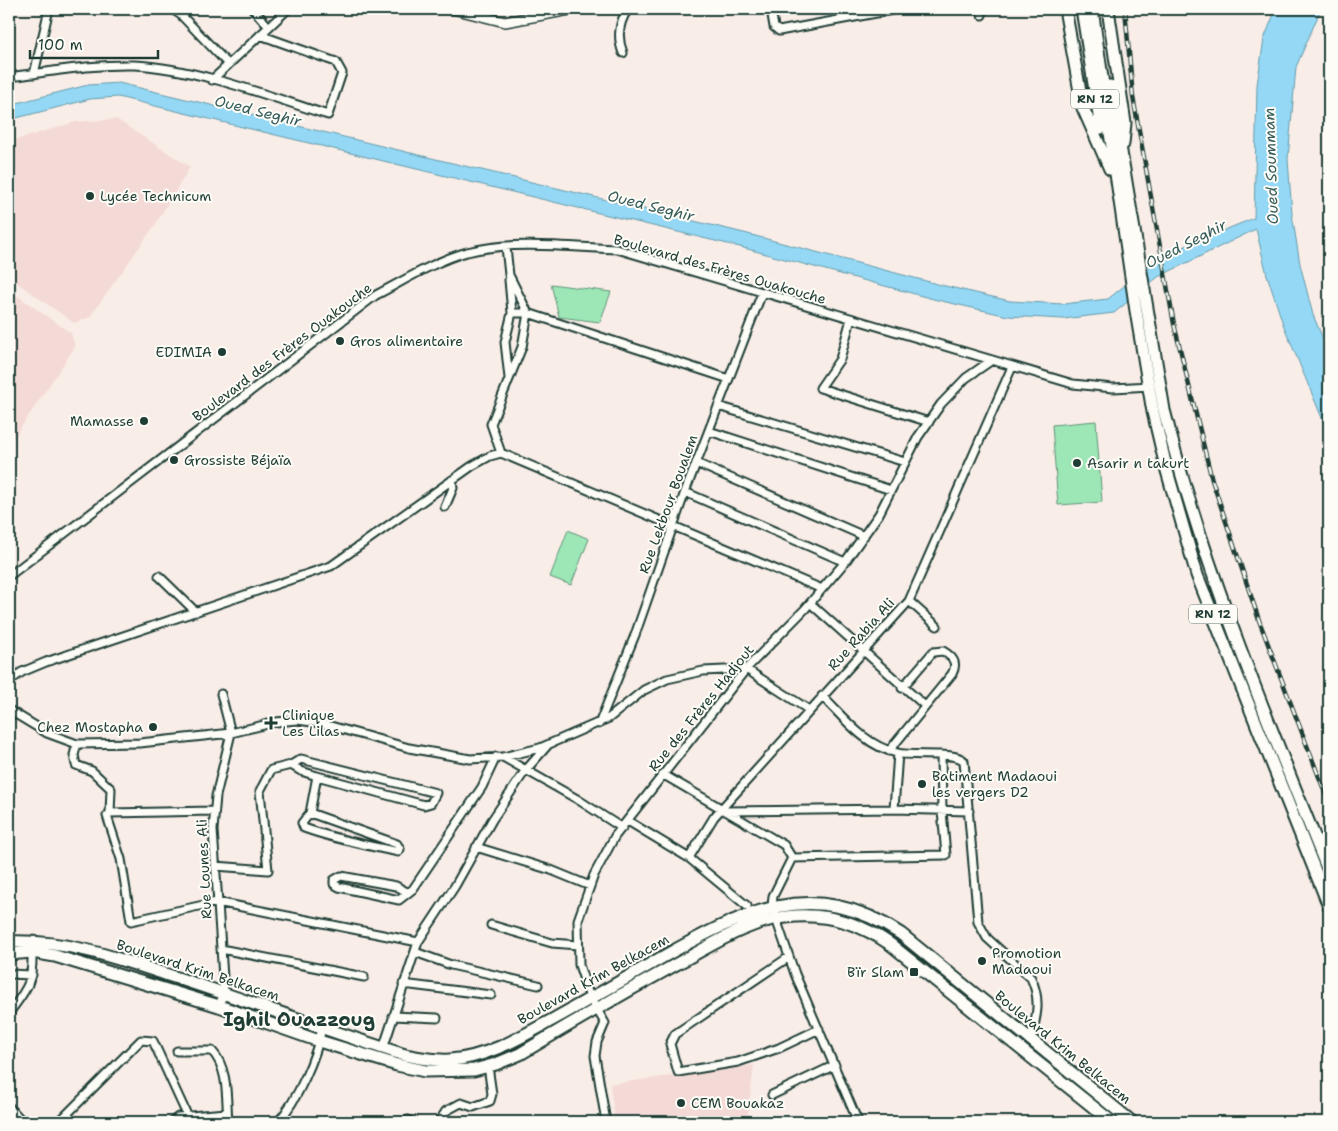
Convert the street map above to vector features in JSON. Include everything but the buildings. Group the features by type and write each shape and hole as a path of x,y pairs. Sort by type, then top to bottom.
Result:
{"main road":[{"path":"1065,9 1074,64 1089,124 1118,187"},
{"name":"RN 12","path":"1082,9 1101,129 1118,187 1134,267 1167,471 1197,575 1329,906"},
{"name":"RN 12","path":"1092,9 1112,128 1122,158"},
{"name":"RN 12","path":"1100,9 1118,187"},
{"name":"RN 12","path":"1108,9 1125,123 1122,158 1134,267"},
{"name":"RN 12","path":"1154,385 1206,559 1237,643 1329,873"},
{"name":"Boulevard Krim Belkacem","path":"9,954 31,947 68,945 224,992 384,1049 430,1060 452,1060 476,1056 525,1035 722,925 772,907 806,903 832,904 879,919 900,934 1031,1038 1132,1122"},
{"name":"Boulevard Krim Belkacem","path":"9,942 31,947 219,1006 319,1041 397,1065 426,1071 474,1070 520,1054 723,939 747,928 775,919 827,916 870,930 904,955 1112,1122"}],"street":[{"path":"34,74 49,9"},
{"path":"172,9 181,15 227,64"},
{"path":"253,9 269,27"},
{"path":"212,80 288,9"},
{"path":"453,9 505,22 575,9"},
{"path":"623,53 620,47 619,27 628,9"},
{"path":"771,9 774,27 779,31 898,9"},
{"path":"9,77 91,66 134,65 176,70 328,115 342,73 336,62 260,35"},
{"name":"Boulevard des Frères Ouakouche","path":"9,576 376,295 422,270 467,252 506,247 560,246 617,250 1072,384 1113,388 1154,385"},
{"path":"506,247 509,275 520,313"},
{"path":"501,453 491,424 522,347 520,313 509,275"},
{"name":"Rue Lekbour Boualem","path":"599,724 635,634 708,430 762,293"},
{"path":"509,380 505,342 510,322 520,313"},
{"path":"520,313 729,379"},
{"path":"851,319 840,359 820,388 929,422"},
{"name":"Rue des Frères Hadjout","path":"606,1122 595,1056 597,1042 605,1023 590,998 579,965 578,920 590,886 615,836 746,669 810,603 845,562 879,514 905,462 941,404 966,378 992,360"},
{"name":"Rue Rabia Ali","path":"689,858 722,810 908,601 1012,367"},
{"path":"718,406 905,462"},
{"path":"708,430 891,490"},
{"path":"9,681 22,672 46,662 331,566 452,480 490,456 501,453 822,589"},
{"path":"696,463 864,536"},
{"path":"445,507 454,488 452,480"},
{"path":"685,492 845,562"},
{"path":"159,576 196,612"},
{"path":"908,601 937,626"},
{"path":"810,603 902,688 925,706"},
{"path":"889,751 952,674 955,664 950,656 943,651 933,652 902,688"},
{"path":"9,710 47,733 76,744 140,743 231,733 276,722 298,720 320,723 409,748 470,759 499,757 547,745 599,724 644,690 667,679 703,672 746,669 809,710"},
{"path":"221,694 231,733"},
{"path":"822,696 864,738 889,751 958,756 964,761 970,811 978,922 986,938 1031,978 1035,986 1038,1014 1031,1038"},
{"name":"Rue Lounes Ali","path":"219,1006 224,992 215,866 214,811 231,733"},
{"path":"76,744 74,755 76,765 92,771 111,789 110,813 107,816 121,858 131,921 217,902 418,942"},
{"path":"384,1049 403,984 418,942 455,886 492,820 526,771 547,745"},
{"path":"894,809 898,753"},
{"path":"792,858 946,855 942,811 941,756"},
{"path":"499,757 577,799 622,828"},
{"path":"407,892 396,886 342,876 334,880 334,884 339,887 399,900 413,889 482,787 499,757"},
{"path":"215,866 268,870 260,791 271,770 291,765 301,759 436,793 431,803 424,805 317,776 291,765"},
{"path":"664,774 784,845 792,858"},
{"path":"310,813 397,844 400,849 398,852 384,849 322,835 304,828 302,823 310,813 317,776"},
{"path":"722,810 894,809 970,811"},
{"path":"110,813 214,811"},
{"path":"628,821 689,858 747,906"},
{"path":"476,847 551,870 590,886"},
{"path":"792,858 773,896 772,907 788,957 858,1122"},
{"path":"491,925 552,943 578,945"},
{"path":"9,1013 22,996 32,975 31,947"},
{"path":"221,949 364,977"},
{"path":"415,952 451,965 538,985"},
{"path":"788,957 675,1034 670,1044 678,1072 738,1062 779,1048 819,1029"},
{"path":"9,974 32,975"},
{"path":"403,984 491,995"},
{"path":"393,1016 437,1018"},
{"path":"278,1122 284,1116 300,1086 319,1041 322,1027"},
{"path":"59,1122 141,1040 153,1041 187,1120"},
{"path":"177,1051 212,1051 220,1059 225,1081 228,1122"},
{"path":"772,1096 835,1065"},
{"path":"439,1122 446,1111 461,1103 473,1107 490,1101 492,1094 488,1066"},
{"path":"9,1107 23,1122"},
{"path":"172,1122 178,1117 187,1120 227,1113"},
{"path":"284,1116 292,1122"}],"shaded area":[{"name":"Lycée Technicum","path":"116,119 190,167 155,225 90,317 74,323 9,277 9,142 75,122"},
{"path":"9,290 71,333 75,347 9,445"},
{"name":"CEM Bouakaz","path":"754,1065 747,1122 615,1122 610,1084"}],"green space":[{"path":"551,284 611,292 600,322 559,317"},
{"name":"Asarir n takurt","path":"1096,421 1102,502 1058,505 1052,425"},
{"path":"568,530 589,539 571,585 550,577"}],"water":[{"name":"Oued Soummam","path":"1276,9 1321,9 1296,67 1288,159 1292,214 1300,264 1313,315 1329,353 1329,435 1283,324 1267,275 1256,229 1158,277 1114,313 1063,319 1008,316 937,300 740,247 118,97 90,99 9,120 9,105 88,85 119,83 744,233 941,285 1010,301 1063,304 1108,299 1150,265 1176,250 1254,218 1257,85 1264,39"}],"railway":[{"path":"1125,9 1133,97 1174,324 1212,480 1260,623 1329,803"}],"place":[{"name":"Lycée Technicum","path":"90,196"},
{"name":"Gros alimentaire","path":"340,341"},
{"name":"EDIMIA","path":"222,352"},
{"name":"Mamasse","path":"144,421"},
{"name":"Grossiste Béjaïa","path":"174,460"},
{"name":"Asarir n takurt","path":"1077,463"},
{"name":"Clinique Les Lilas","path":"271,723"},
{"name":"Chez Mostapha","path":"153,727"},
{"name":"Batiment Madaoui les vergers D2","path":"922,784"},
{"name":"Promotion Madaoui","path":"982,961"},
{"name":"Bïr Slam","path":"914,972"},
{"name":"CEM Bouakaz","path":"681,1103"}],"district":[{"name":"Ighil Ouazzoug","path":"299,1019"}],"water label":[{"name":"Oued Seghir","path":"258,111"},
{"name":"Oued Seghir","path":"651,206"},
{"name":"Oued Seghir","path":"1186,244"}]}
